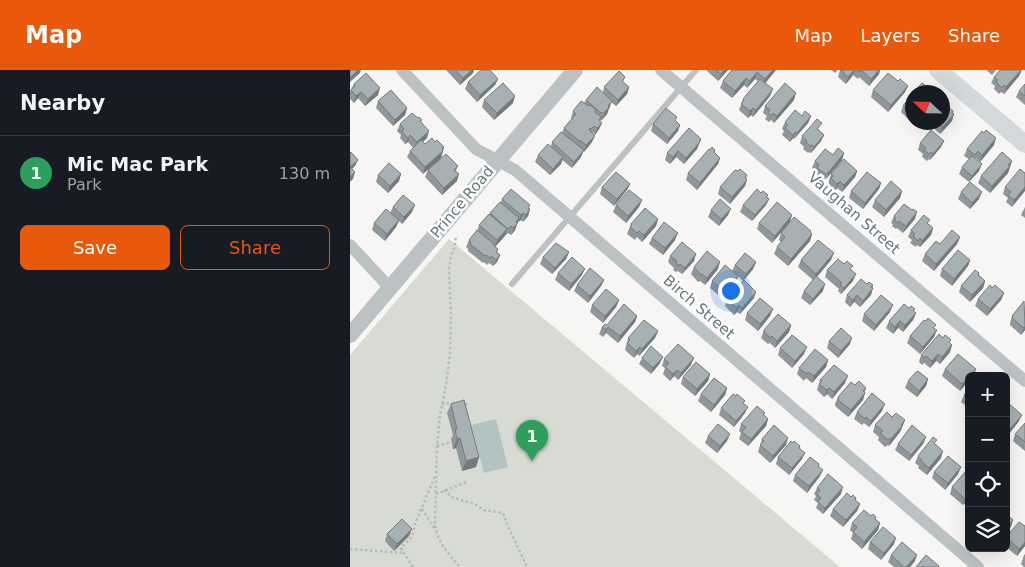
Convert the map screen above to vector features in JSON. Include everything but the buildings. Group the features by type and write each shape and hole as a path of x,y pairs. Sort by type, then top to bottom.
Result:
{"main road":[{"path":"938,70 1025,144"}],"street":[{"name":"Birch Street","path":"402,70 476,149 515,170 978,567"},
{"name":"Prince Road","path":"350,335 575,70"},
{"name":"Vaughan Street","path":"661,70 1025,381"},
{"path":"350,244 390,288"}],"lane":[{"path":"512,284 696,70"}],"path":[{"path":"436,529 437,446 447,378 452,316 449,267 456,238"},
{"path":"442,404 466,402 466,407"},
{"path":"437,446 451,442"},
{"path":"413,567 401,548 412,537 415,524 436,474"},
{"path":"436,494 467,482"},
{"path":"444,490 452,497 472,502 484,510 503,513 527,567"},
{"path":"422,509 436,529 443,546 460,567"},
{"path":"350,549 405,553"}],"shaded area":[{"path":"449,239 840,567 350,567 350,355"},
{"path":"496,419 508,467 484,473 471,425"}],"place":[{"name":"Mic Mac Park","path":"532,461"}]}
